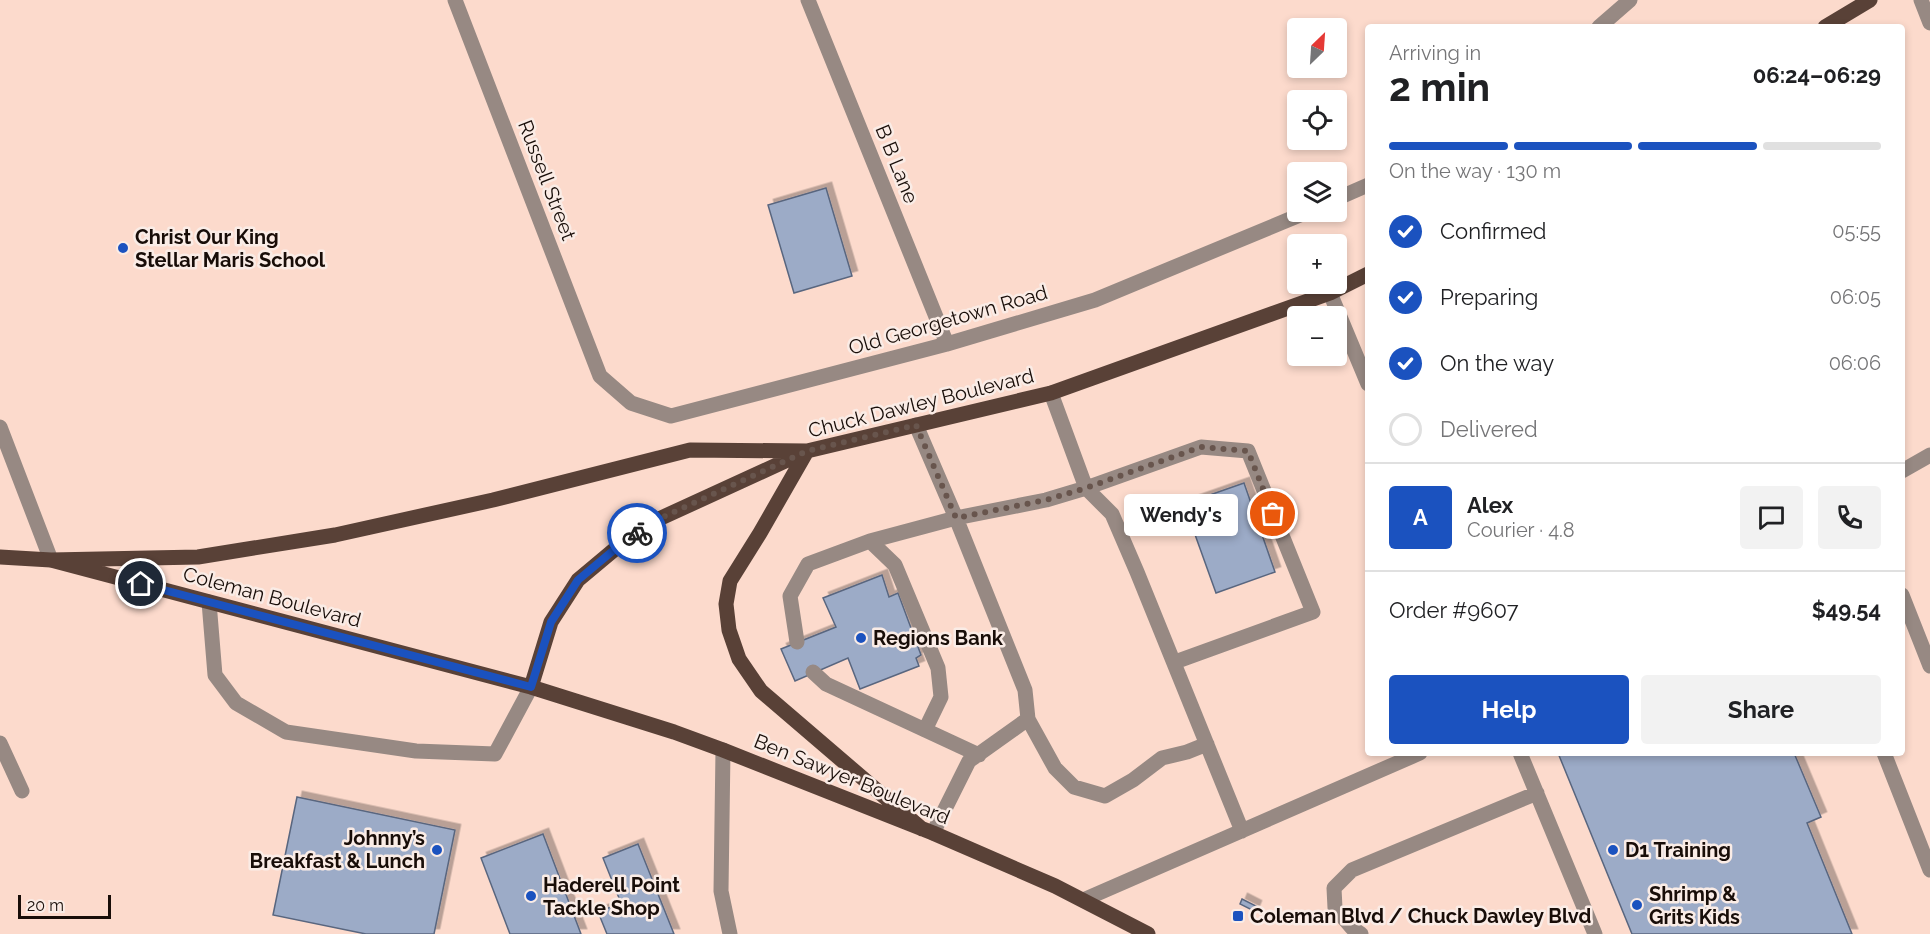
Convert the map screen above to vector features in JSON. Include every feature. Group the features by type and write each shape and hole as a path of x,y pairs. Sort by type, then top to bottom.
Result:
{"main road":[{"path":"1830,24 1870,0"},
{"name":"Chuck Dawley Boulevard","path":"1347,284 1365,276"},
{"name":"Chuck Dawley Boulevard","path":"531,687 551,622 578,580 621,544 661,518 807,451 1051,393 1327,294"},
{"path":"51,560 198,557 346,532 493,500 690,450 807,451 730,581 726,604 729,630 739,659 761,691 928,831"},
{"name":"Coleman Boulevard","path":"0,557 51,560 531,687"},
{"name":"Ben Sawyer Boulevard","path":"531,687 723,750 928,831 1055,886 1148,934"}],"street":[{"name":"Russell Street","path":"455,0 600,376"},
{"name":"B B Lane","path":"808,0 947,344"},
{"path":"1602,24 1630,0"},
{"path":"1921,0 1930,23"},
{"path":"1347,194 1365,185"},
{"name":"Old Georgetown Road","path":"600,376 631,403 671,416 947,344 1095,300 1287,220"},
{"path":"1331,294 1363,355"},
{"path":"1051,393 1086,488 1112,514 1175,662 1242,831"},
{"path":"916,425 1025,690 1028,719 1056,768 1074,787 1105,796 1133,780 1162,758 1207,744"},
{"path":"0,427 51,560"},
{"path":"796,642 790,596 808,564 870,541 956,518 1046,500 1201,447 1248,451 1313,612 1175,662"},
{"path":"1905,469 1930,455"},
{"path":"870,541 895,565 938,668 941,697 925,730"},
{"path":"209,602 215,675 236,703 286,732 416,751 495,754 531,687"},
{"path":"1905,603 1930,666"},
{"path":"813,672 826,684 979,755"},
{"path":"928,831 969,761 1028,719"},
{"path":"0,743 22,791"},
{"path":"723,750 721,891 730,934"},
{"path":"1083,900 1413,756"},
{"path":"1521,756 1595,934"},
{"path":"1885,756 1930,870"},
{"path":"1361,934 1352,928 1335,908 1334,888 1352,870 1537,793"}],"building":[{"path":"826,188 852,276 794,293 768,205"},
{"path":"1244,483 1275,572 1216,593 1184,504"},
{"name":"Regions Bank","path":"882,575 889,597 898,593 921,655 916,658 919,666 860,689 848,658 795,681 781,649 836,627 823,598"},
{"path":"1559,756 1795,756 1821,817 1807,823 1852,934 1632,934"},
{"path":"297,797 455,830 434,934 366,934 273,915"},
{"name":"Haderell Point Tackle Shop","path":"543,834 581,934 510,934 481,858"},
{"path":"638,844 674,934 607,934 598,912 621,903 603,858"},
{"path":"1242,899 1256,906 1254,911 1240,904"}],"way so far":[{"path":"637,533 661,518 807,451 916,425 956,518 1046,500 1201,447 1248,451 1273,514"}],"place":[{"name":"Christ Our King Stellar Maris School","path":"123,248"},
{"name":"Wendy's","path":"1273,514"},
{"name":"Regions Bank","path":"861,638"},
{"name":"Johnny’s Breakfast & Lunch","path":"437,850"},
{"name":"D1 Training","path":"1613,850"},
{"name":"Haderell Point Tackle Shop","path":"531,896"},
{"name":"Shrimp & Grits Kids","path":"1637,905"},
{"name":"Coleman Blvd / Chuck Dawley Blvd","path":"1238,916"}],"route":[{"path":"141,584 531,687 551,622 578,580 637,533"}]}
